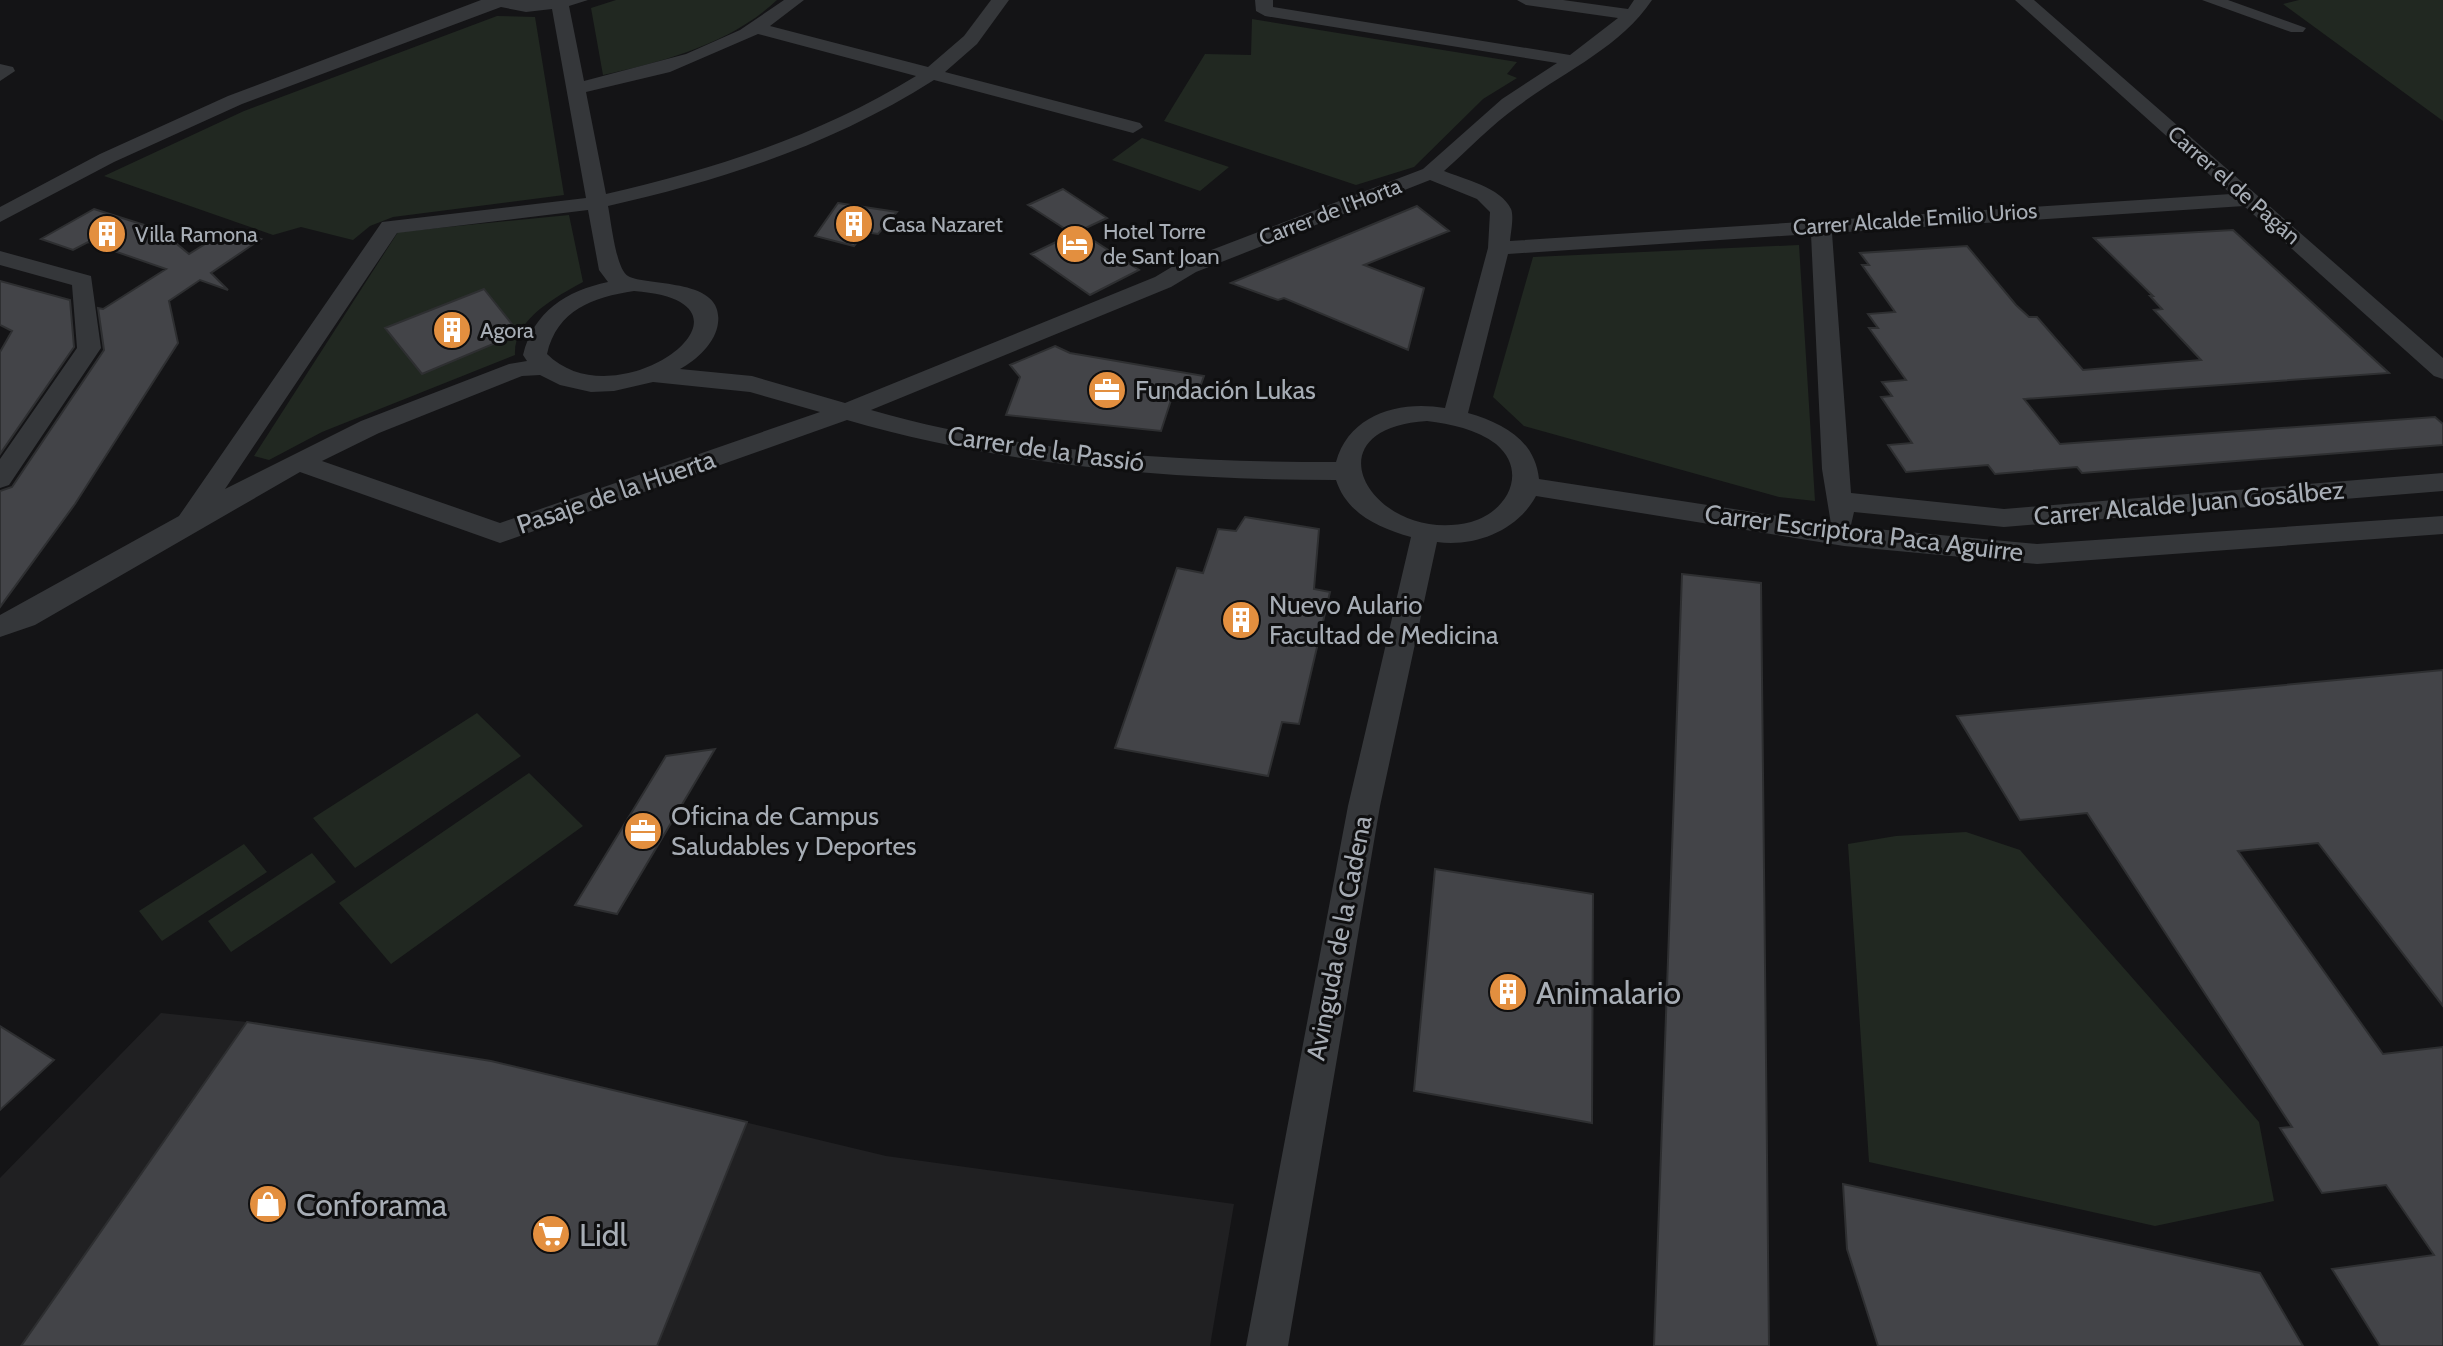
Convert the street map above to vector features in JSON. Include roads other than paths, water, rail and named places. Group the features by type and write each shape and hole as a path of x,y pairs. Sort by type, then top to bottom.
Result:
{"street":[{"path":"0,197 230,87 469,0"},
{"path":"577,88 654,72 757,28 795,0"},
{"path":"186,526 390,227 599,202 722,170 801,143 866,113 933,73 989,20 1000,0"},
{"path":"1526,0 1638,8"},
{"name":"Carrer el de Pagán","path":"2024,0 2443,371"},
{"path":"2211,0 2297,28"},
{"path":"0,216 107,158 235,100 494,1 526,7 570,2 577,88 611,282"},
{"path":"1264,5 1570,60"},
{"name":"Carrer de l'Horta","path":"842,413 1163,282 1188,267 1430,173 1509,103 1638,8"},
{"path":"757,28 1133,127"},
{"name":"Carrer Alcalde Emilio Urios","path":"1430,173 1484,195 1517,219 1581,241"},
{"name":"Carrer Alcalde Emilio Urios","path":"1499,248 2250,199"},
{"path":"1455,416 1499,248 1517,219"},
{"path":"1821,225 1839,501 1844,536"},
{"path":"0,258 83,281 89,348 0,479"},
{"path":"0,626 25,617 299,462 370,427 532,364 571,381 596,384 651,374 693,348 707,322 704,309 694,297 658,285 611,282 565,306 548,319 538,334 532,364"},
{"name":"Carrer de la Passió","path":"693,348 752,384"},
{"name":"Carrer de la Passió","path":"651,374 752,384 842,413 1019,450 1225,471 1346,471"},
{"name":"Pasaje de la Huerta","path":"299,462 500,533 842,413"},
{"path":"1427,413 1455,416 1499,434 1515,449 1525,467 1526,486 1520,502 1505,517 1485,527 1459,533 1426,532 1382,517 1364,503 1352,487 1346,471 1349,451 1361,434 1381,422 1427,413"},
{"name":"Carrer Alcalde Juan Gosálbez","path":"1839,501 2004,518 2443,482"},
{"name":"Carrer Escriptora Paca Aguirre","path":"1526,486 1844,536 2037,554 2443,525"},
{"name":"Avinguda de la Cadena","path":"1267,1346 1364,806 1426,532"}],"place":[{"name":"Casa Nazaret","path":"854,224"},
{"name":"Villa Ramona","path":"107,234"},
{"name":"Hotel Torre de Sant Joan","path":"1075,244"},
{"name":"Agora","path":"452,330"},
{"name":"Fundación Lukas","path":"1107,390"},
{"name":"Nuevo Aulario Facultad de Medicina","path":"1241,620"},
{"name":"Oficina de Campus Saludables y Deportes","path":"643,831"},
{"name":"Animalario","path":"1508,992"},
{"name":"Conforama","path":"268,1204"},
{"name":"Lidl","path":"551,1234"}]}
